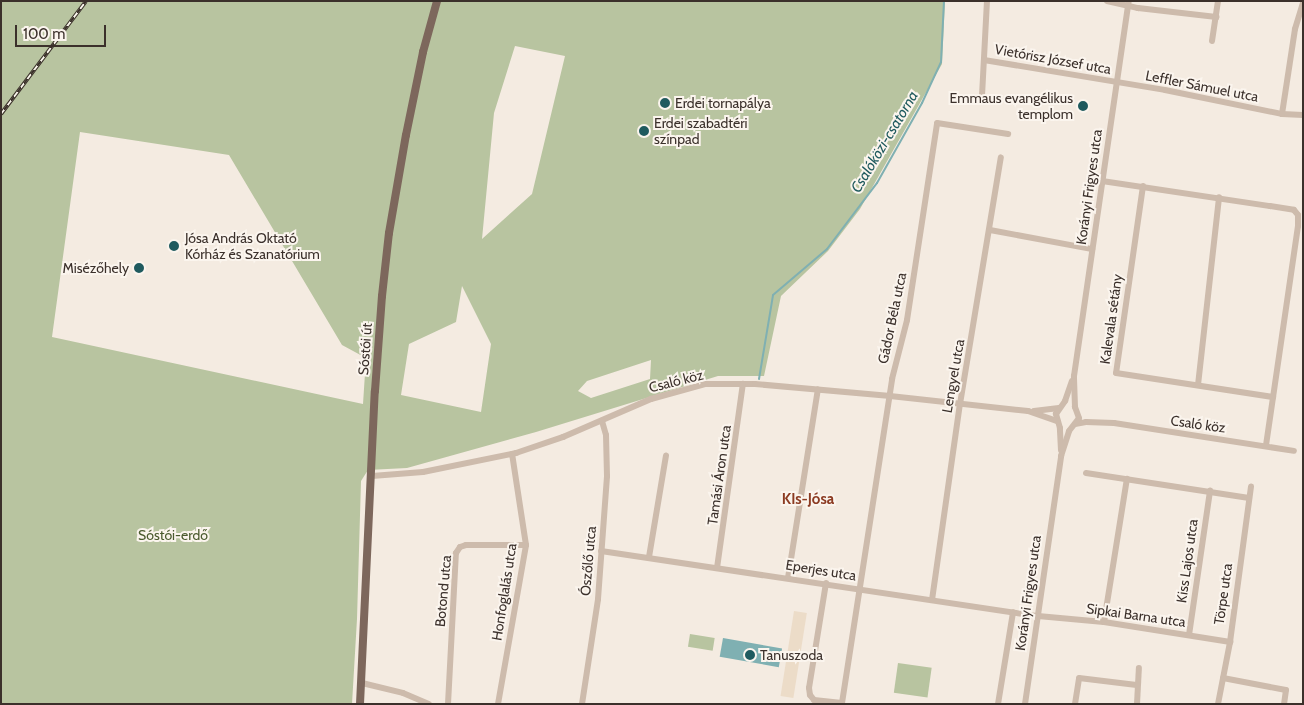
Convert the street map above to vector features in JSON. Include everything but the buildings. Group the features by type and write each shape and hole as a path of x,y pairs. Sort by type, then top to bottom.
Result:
{"main road":[{"name":"Sóstói út","path":"360,704 376,369 389,233 416,85 437,1"}],"street":[{"name":"Vietórisz József utca","path":"982,96 988,1"},
{"path":"1107,1 1216,17"},
{"path":"1212,41 1218,1"},
{"path":"1282,114 1295,29 1303,3"},
{"name":"Korányi Frigyes utca","path":"1061,456 1074,425 1077,410 1074,376 1129,4"},
{"name":"Vietórisz József utca","path":"984,60 1117,83"},
{"name":"Leffler Sámuel utca","path":"1117,83 1282,114 1303,115"},
{"name":"Gádor Béla utca","path":"826,583 809,688 810,695 814,700 842,704 890,396 906,320 936,123 1008,134"},
{"name":"Lengyel utca","path":"932,600 960,404 1001,157"},
{"path":"1102,181 1219,197 1294,210 1298,214 1298,226 1266,446"},
{"name":"Kalevala sétány","path":"1142,186 1116,373 1273,397"},
{"path":"1198,386 1219,197"},
{"path":"990,230 1092,249"},
{"name":"Korányi Frigyes utca","path":"1025,704 1061,456 1056,414 1074,376"},
{"name":"Csaló köz","path":"372,476 423,472 512,454 563,437 651,399 706,384 743,384 818,389 1028,411 1060,407"},
{"name":"Tamási Áron utca","path":"717,568 743,384"},
{"path":"788,578 818,389"},
{"path":"1060,407 1069,404 1077,410"},
{"name":"Csaló köz","path":"1077,410 1097,422"},
{"name":"Csaló köz","path":"1028,411 1058,422"},
{"name":"Ószőlő utca","path":"582,704 598,599 607,476 606,435 602,421"},
{"path":"1058,422 1067,427 1074,425"},
{"name":"Csaló köz","path":"1074,425 1097,422 1294,451"},
{"name":"Honfoglalás utca","path":"498,704 526,545 512,454"},
{"path":"649,558 666,455"},
{"path":"1086,473 1250,498"},
{"path":"1104,622 1127,480"},
{"name":"Törpe utca","path":"1218,704 1230,642 1251,486"},
{"name":"Kiss Lajos utca","path":"1189,635 1210,492"},
{"name":"Botond utca","path":"448,704 456,552 460,547 466,545 526,545"},
{"name":"Eperjes utca","path":"601,551 1038,616"},
{"name":"Korányi Frigyes utca","path":"998,704 1012,612"},
{"name":"Sipkai Barna utca","path":"1038,616 1104,622 1230,642"},
{"path":"1137,704 1139,668"},
{"path":"1076,704 1079,678 1137,685"},
{"path":"1223,678 1286,690 1284,704"},
{"path":"362,683 403,693 429,704"}],"green space":[{"name":"Sóstói-erdő","path":"1,1 945,1 942,64 860,209 828,251 781,296 764,376 718,376 536,432 407,468 368,470 361,481 357,619 352,704 1,704","holes":["515,46 565,56 532,194 482,239 494,113","80,132 229,155 342,345 366,358 363,404 52,337","462,286 491,344 481,412 401,395 409,344 456,322","651,360 650,379 591,398 578,391 587,381"]},
{"path":"690,634 715,638 713,651 688,647"},
{"path":"898,663 932,668 927,697 894,693"}],"shaded area":[{"path":"794,611 807,613 793,698 781,696"}],"water":[{"path":"723,638 782,648 779,667 720,657"}],"waterway":[{"name":"Csalóközi-csatorna","path":"759,379 773,295 827,249 877,183 922,103 941,62 944,1"}],"railway":[{"path":"1,114 86,1"}],"place":[{"name":"Erdei tornapálya","path":"665,103"},
{"name":"Emmaus evangélikus templom","path":"1083,106"},
{"name":"Erdei szabadtéri színpad","path":"644,131"},
{"name":"Jósa András Oktató Kórház és Szanatórium","path":"174,246"},
{"name":"Misézőhely","path":"139,268"},
{"name":"Tanuszoda","path":"750,655"}],"district":[{"name":"KIs-Jósa","path":"808,500"}]}
